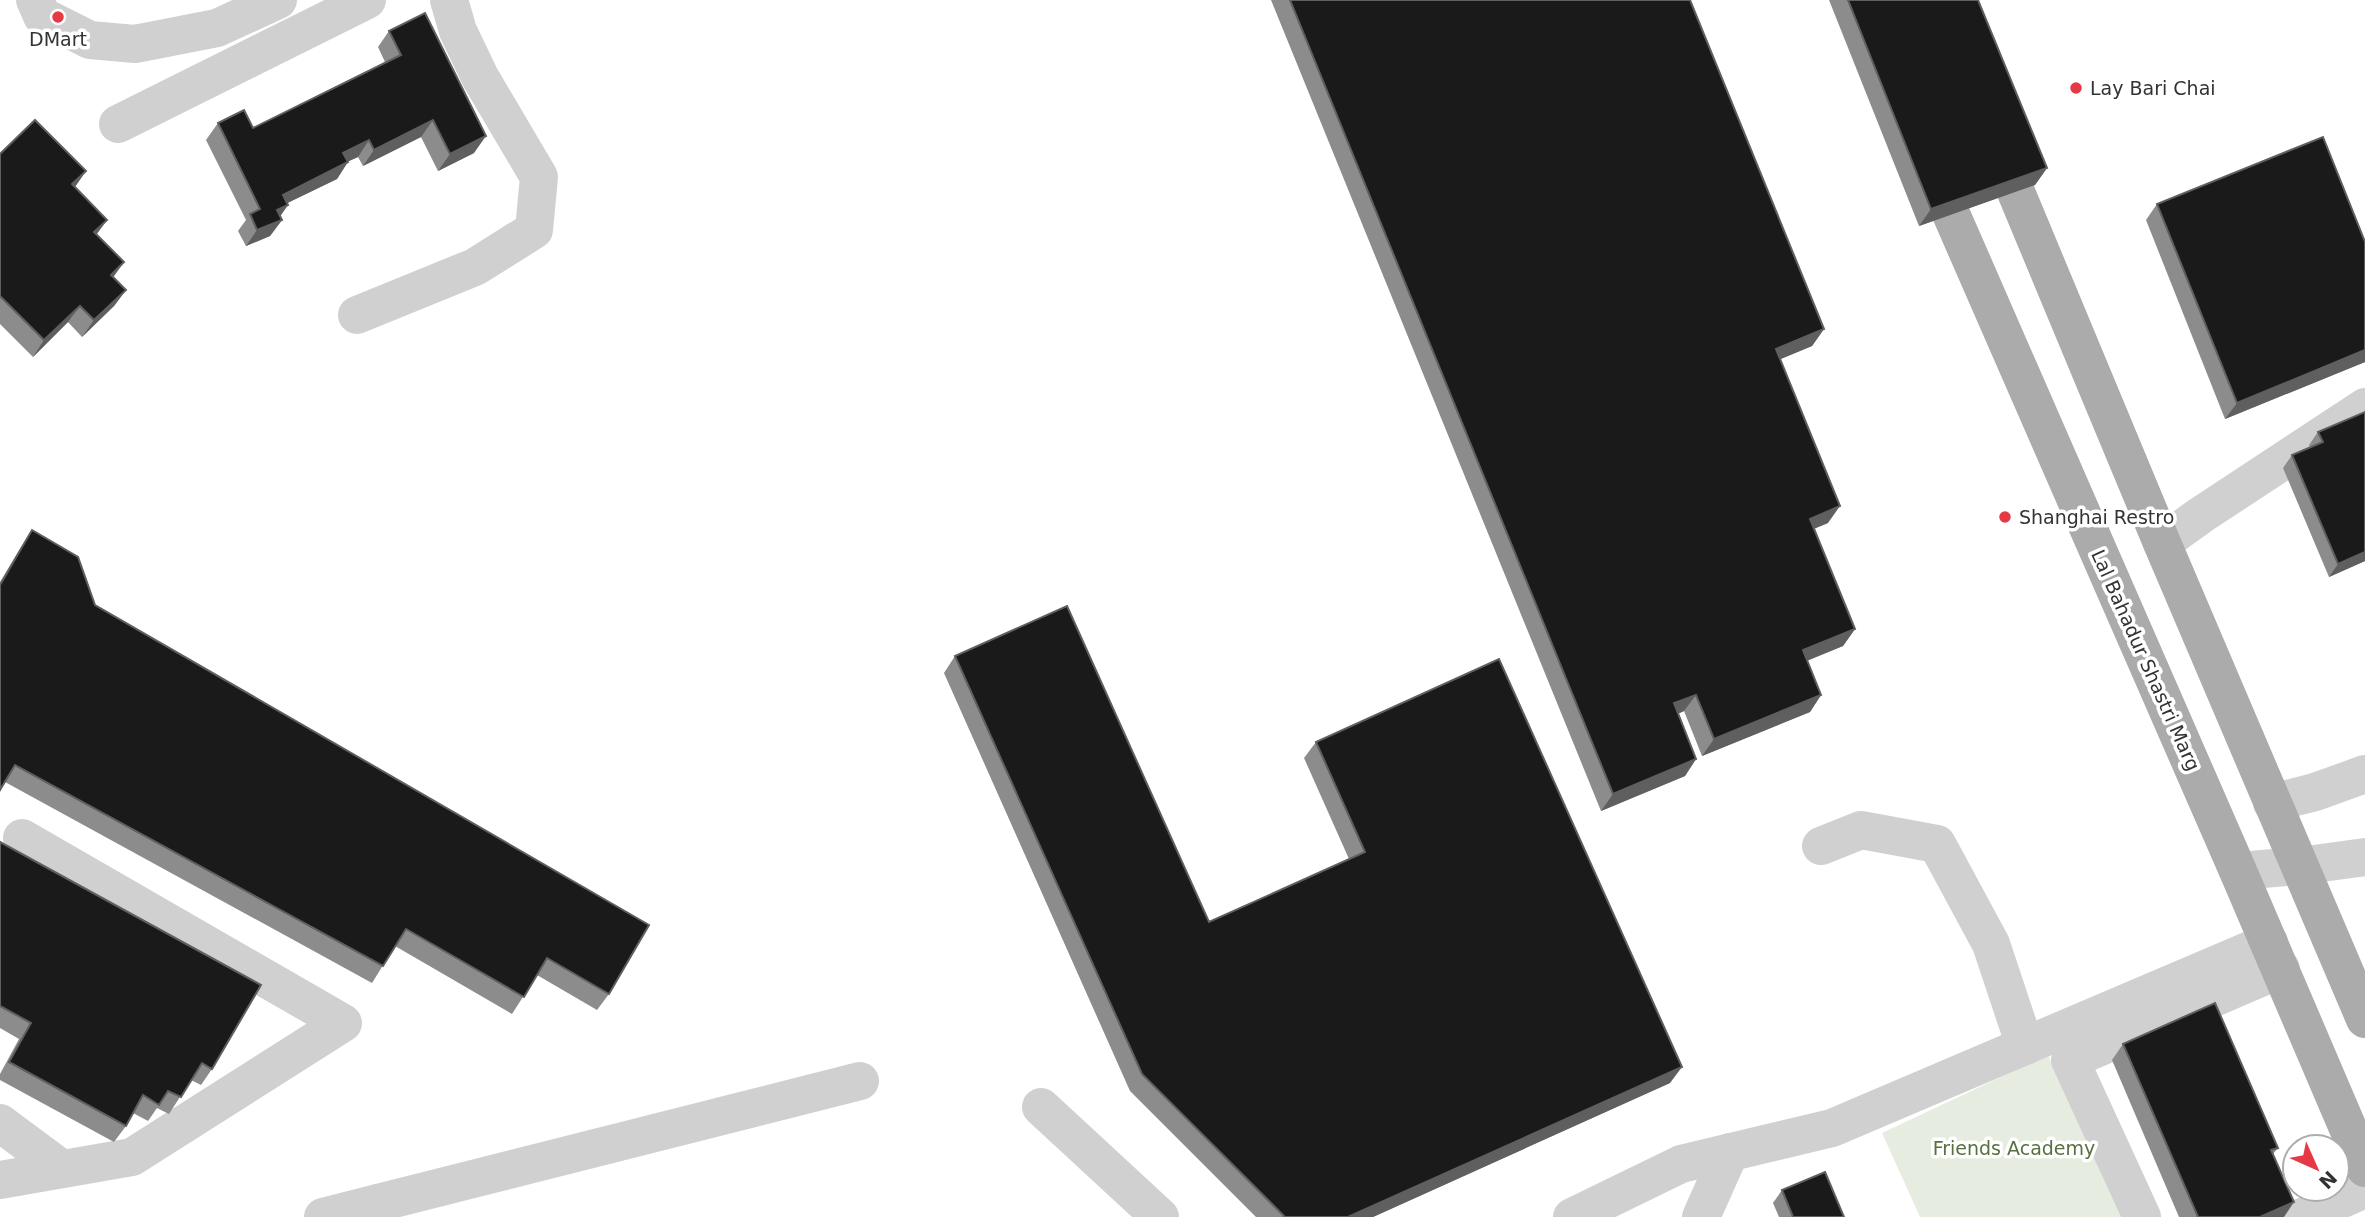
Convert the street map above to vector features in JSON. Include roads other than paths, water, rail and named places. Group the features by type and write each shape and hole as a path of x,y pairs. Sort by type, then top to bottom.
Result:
{"main road":[{"path":"1983,112 2162,543 2365,1019"},
{"name":"Lal Bahadur Shastri Marg","path":"1919,141 2238,870 2365,1168"}],"street":[{"path":"35,0 42,16 89,40 135,44 217,29 278,0"},
{"path":"118,124 367,0"},
{"path":"357,315 475,267 534,230 539,177 480,77 458,31 449,0"},
{"path":"2162,543 2201,514 2365,407"},
{"path":"2272,803 2315,792 2365,774"},
{"path":"1821,846 1861,830 1937,844 1991,944 2025,1046"},
{"path":"0,1181 132,1157 343,1024 22,838"},
{"path":"2238,870 2299,866 2365,857"},
{"path":"1572,1217 1681,1164 1832,1128 2025,1046 2275,956"},
{"path":"2142,1217 2070,1060 2275,956"},
{"path":"324,1217 380,1210 860,1082"},
{"path":"1041,1107 1160,1217"},
{"path":"0,1124 62,1169"},
{"path":"1701,1217 1730,1152"},
{"path":"2302,1217 2365,1189"},
{"path":"2356,1217 2365,1213"}],"place":[{"name":"DMart","path":"58,17"},
{"name":"Lay Bari Chai","path":"2076,88"},
{"name":"Shanghai Restro","path":"2005,517"}],"park label":[{"name":"Friends Academy","path":"2014,1148"}]}
